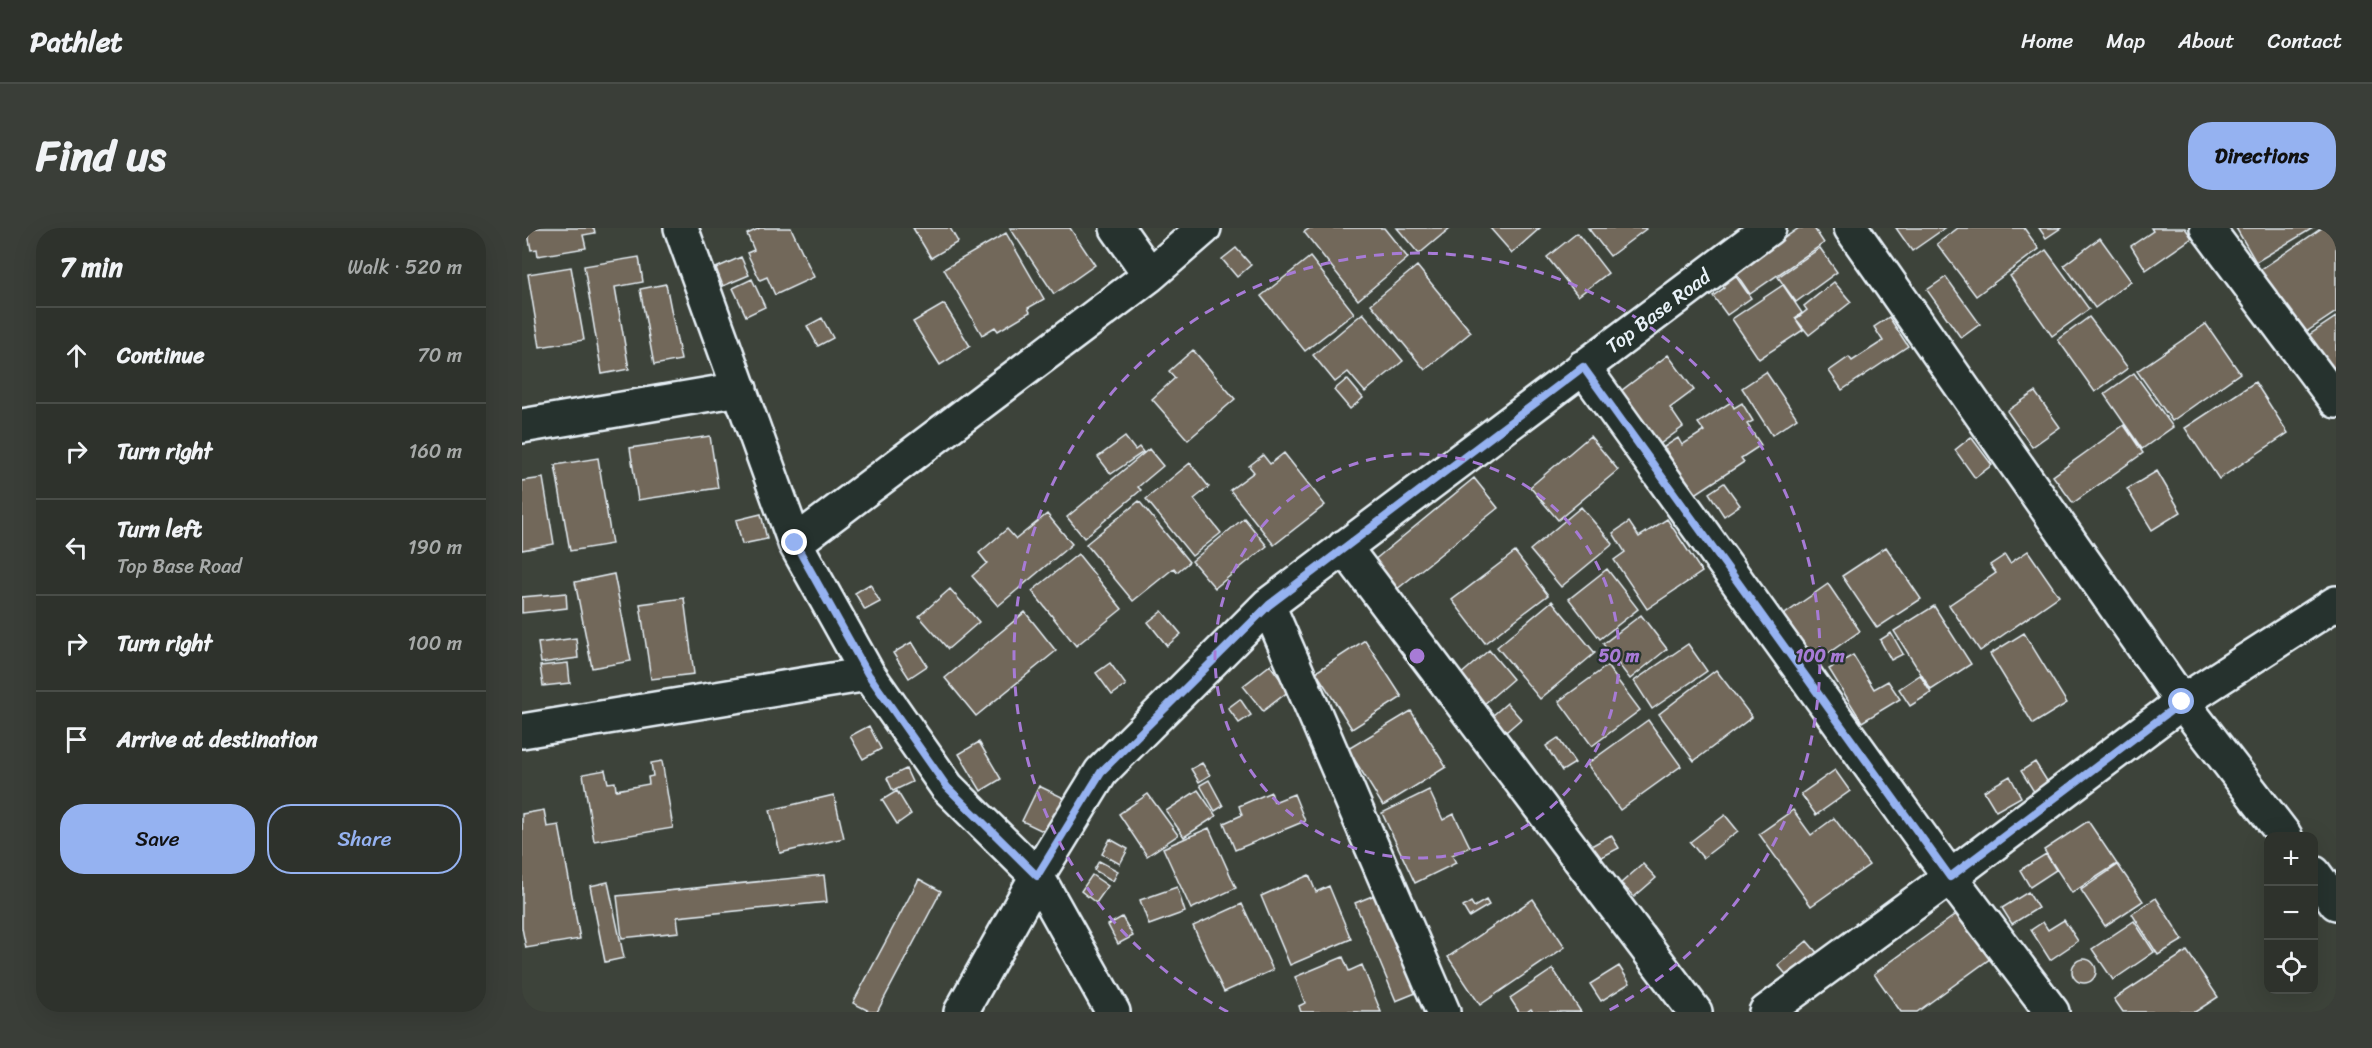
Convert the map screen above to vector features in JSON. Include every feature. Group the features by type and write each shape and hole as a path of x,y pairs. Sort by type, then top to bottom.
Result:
{"street":[{"path":"681,228 795,543 868,674 947,787 1037,876 1113,1012"},
{"path":"1118,228 1150,275"},
{"path":"795,543 1150,275 1204,228"},
{"name":"Top Base Road","path":"961,1012 1037,876 1101,772 1269,605 1769,228"},
{"path":"1851,228 2182,702 2281,832"},
{"path":"2207,228 2336,401"},
{"path":"1583,367 1950,877 2052,1012"},
{"path":"522,426 740,389"},
{"path":"1344,547 1695,1012"},
{"path":"1766,1012 2182,702 2336,603"},
{"path":"1269,605 1443,1012"},
{"path":"522,731 868,674"},
{"path":"2318,880 2336,903"}],"building":[{"path":"527,228 594,228 595,233 583,235 586,248 538,256 537,249 531,250"},
{"path":"760,228 791,228 814,277 775,295 767,277 760,280 747,253 754,250 747,234"},
{"path":"913,228 950,228 958,242 931,258"},
{"path":"1010,228 1070,228 1095,265 1054,294"},
{"path":"1310,228 1384,228 1408,258 1358,300 1304,232"},
{"path":"1397,228 1450,228 1419,254"},
{"path":"1490,228 1540,228 1512,253"},
{"path":"1588,228 1645,228 1646,229 1610,256"},
{"path":"1799,228 1814,228 1824,243 1750,294 1735,272"},
{"path":"1896,228 1945,228 1912,251"},
{"path":"1958,228 2024,228 2039,249 1976,296 1937,244"},
{"path":"2039,228 2061,228 2046,238"},
{"path":"2151,228 2185,228 2192,238 2146,270 2131,246 2153,231"},
{"path":"2236,228 2313,228 2256,262"},
{"path":"2322,228 2336,228 2336,312 2303,334 2260,270"},
{"path":"1006,233 1044,299 1028,308 1030,312 998,331 995,327 982,335 944,269"},
{"path":"1577,233 1608,273 1578,296 1547,257"},
{"path":"2100,238 2131,281 2095,308 2064,265"},
{"path":"1236,248 1251,265 1237,277 1222,259"},
{"path":"1820,248 1837,272 1796,302 1778,277"},
{"path":"2046,250 2089,309 2052,336 2010,276"},
{"path":"639,257 643,282 615,287 629,369 602,374 584,266"},
{"path":"741,257 749,275 723,286 716,268"},
{"path":"1310,257 1354,313 1305,351 1261,296"},
{"path":"1417,266 1471,332 1425,370 1371,304"},
{"path":"571,267 584,340 540,347 528,274"},
{"path":"1735,275 1751,298 1727,315 1713,296 1724,288 1722,284"},
{"path":"1946,277 1980,324 1961,338 1927,290"},
{"path":"752,279 765,307 746,316 733,288"},
{"path":"1834,282 1851,302 1809,335 1796,319 1807,310 1804,306"},
{"path":"666,284 681,360 654,365 640,289"},
{"path":"1783,285 1802,313 1795,318 1803,330 1759,359 1732,319"},
{"path":"944,304 970,346 940,365 913,322"},
{"path":"1363,313 1403,361 1365,392 1348,372 1335,382 1313,355"},
{"path":"1889,317 1908,346 1842,390 1829,371 1849,357 1852,361 1883,341 1874,327"},
{"path":"2089,317 2128,368 2095,392 2058,340"},
{"path":"2336,317 2336,376 2309,335"},
{"path":"822,318 833,338 818,346 807,326"},
{"path":"2206,324 2240,373 2172,421 2137,371"},
{"path":"1193,350 1235,399 1188,440 1152,399 1175,378 1169,371"},
{"path":"1668,355 1694,390 1670,408 1683,427 1660,444 1621,391"},
{"path":"1766,372 1797,418 1772,435 1742,388"},
{"path":"2134,373 2173,427 2142,449 2104,394"},
{"path":"1347,379 1363,398 1350,409 1334,390"},
{"path":"2255,382 2288,433 2219,479 2185,428"},
{"path":"2035,392 2060,427 2032,447 2007,411"},
{"path":"1731,402 1734,408 1742,403 1753,421 1747,424 1761,445 1741,458 1744,462 1694,495 1664,447 1678,438 1682,445 1704,431 1698,423"},
{"path":"2124,425 2143,453 2073,503 2053,476"},
{"path":"710,436 718,488 638,500 630,448"},
{"path":"1590,436 1618,470 1558,520 1530,487"},
{"path":"1125,437 1135,450 1139,447 1143,452 1111,474 1098,457"},
{"path":"1971,437 1992,465 1975,478 1955,450"},
{"path":"1149,449 1163,466 1138,487 1141,490 1084,538 1067,517"},
{"path":"1284,453 1325,505 1274,545 1230,490 1254,472 1249,466 1263,455 1270,464"},
{"path":"598,458 612,544 570,551 555,465"},
{"path":"1190,463 1209,487 1194,499 1221,533 1192,556 1146,499"},
{"path":"2157,471 2181,512 2152,530 2127,489"},
{"path":"543,478 554,544 522,550 522,481"},
{"path":"1474,478 1498,508 1396,590 1373,561"},
{"path":"1724,483 1740,505 1724,516 1709,493"},
{"path":"1139,501 1189,562 1177,572 1174,568 1133,601 1086,544"},
{"path":"1581,507 1613,544 1561,587 1530,550"},
{"path":"761,514 767,539 742,544 736,520"},
{"path":"1047,514 1072,544 998,606 972,576 987,563 979,553 1007,529 1016,539"},
{"path":"1244,518 1267,546 1215,588 1192,561"},
{"path":"1667,519 1702,572 1647,609 1614,560 1625,552 1613,533 1629,522 1639,537"},
{"path":"1886,547 1921,599 1877,628 1842,576"},
{"path":"2028,551 2059,596 1980,651 1949,605 1996,573 1990,565 2005,555 2010,563"},
{"path":"1515,552 1548,595 1485,643 1452,600"},
{"path":"1078,554 1122,609 1076,646 1032,591"},
{"path":"1607,569 1638,609 1600,639 1569,599"},
{"path":"614,574 631,661 592,668 575,582"},
{"path":"870,584 880,602 865,610 855,593"},
{"path":"1828,584 1860,631 1814,663 1782,616"},
{"path":"950,589 979,622 948,649 919,616"},
{"path":"566,593 567,608 522,613 522,597"},
{"path":"684,598 694,674 651,679 640,604"},
{"path":"1552,601 1595,653 1540,699 1497,647"},
{"path":"1934,606 1971,664 1931,690 1894,631"},
{"path":"1162,611 1181,634 1167,646 1148,622"},
{"path":"1025,612 1056,651 976,716 945,678"},
{"path":"1641,615 1667,649 1630,679 1603,644"},
{"path":"1891,633 1903,654 1891,660 1880,640"},
{"path":"2024,633 2067,703 2033,724 1990,654"},
{"path":"576,638 578,658 541,663 538,643"},
{"path":"1365,640 1402,697 1352,729 1316,672"},
{"path":"912,642 927,666 909,678 893,653"},
{"path":"1688,644 1707,671 1652,709 1634,681"},
{"path":"1489,650 1513,679 1483,705 1459,676"},
{"path":"1853,655 1874,689 1888,681 1900,699 1862,722 1829,669"},
{"path":"568,663 570,683 543,686 540,666"},
{"path":"1110,663 1126,685 1112,695 1096,673"},
{"path":"1270,665 1289,691 1263,711 1243,686"},
{"path":"1607,666 1640,710 1592,746 1559,701"},
{"path":"1716,670 1752,717 1694,761 1659,714"},
{"path":"1920,675 1931,693 1910,706 1899,689"},
{"path":"1240,699 1251,715 1239,723 1228,708"},
{"path":"1507,703 1521,719 1506,732 1492,716"},
{"path":"1411,711 1446,767 1383,806 1348,749"},
{"path":"1648,720 1681,766 1620,810 1587,764"},
{"path":"869,726 881,749 863,759 850,736"},
{"path":"1558,738 1575,763 1562,771 1546,746"},
{"path":"979,742 1001,779 981,791 959,754"},
{"path":"662,761 673,828 594,841 583,774 605,770 608,783 615,782 616,790 649,784 648,777 653,776 651,763"},
{"path":"2035,762 2052,789 2038,798 2021,771"},
{"path":"1202,763 1210,775 1199,782 1191,769"},
{"path":"906,769 912,782 893,791 887,778"},
{"path":"1835,770 1850,791 1816,815 1801,794"},
{"path":"2010,776 2021,797 1996,811 1984,791"},
{"path":"1209,780 1223,806 1215,811 1200,785"},
{"path":"1039,786 1064,798 1047,833 1022,821"},
{"path":"1198,790 1216,816 1184,837 1166,811"},
{"path":"1429,790 1443,820 1454,814 1470,847 1452,855 1456,863 1415,883 1382,813"},
{"path":"897,791 911,814 897,824 882,800"},
{"path":"1271,792 1274,802 1294,794 1305,821 1235,850 1224,823 1242,815 1239,806"},
{"path":"1148,794 1178,835 1147,856 1119,814"},
{"path":"834,795 844,838 780,853 770,810"},
{"path":"544,810 547,827 559,825 580,939 526,948 522,928 522,814"},
{"path":"1793,810 1811,835 1834,818 1869,865 1811,906 1759,834"},
{"path":"1725,815 1738,831 1703,858 1690,842"},
{"path":"2088,821 2117,864 2072,893 2044,850"},
{"path":"1209,828 1236,888 1191,909 1163,848"},
{"path":"1611,835 1619,848 1598,859 1591,846"},
{"path":"1110,839 1128,849 1120,864 1102,854"},
{"path":"2046,854 2056,870 2030,887 2020,870"},
{"path":"1099,861 1118,871 1113,881 1094,870"},
{"path":"1643,864 1656,878 1634,897 1621,883"},
{"path":"2118,865 2143,901 2105,926 2081,890"},
{"path":"824,875 827,902 677,917 679,932 622,938 617,896"},
{"path":"1092,875 1108,886 1096,903 1081,891"},
{"path":"1309,875 1316,892 1329,886 1351,939 1290,965 1261,896"},
{"path":"919,879 941,891 877,1012 871,1012 853,1003"},
{"path":"608,882 624,958 605,962 590,886"},
{"path":"1177,887 1185,912 1149,925 1140,900"},
{"path":"1382,892 1423,990 1396,1001 1355,903"},
{"path":"2028,892 2038,908 2012,924 2002,908"},
{"path":"2156,898 2183,940 2158,955 2132,914"},
{"path":"1533,899 1565,947 1480,1005 1448,957"},
{"path":"1486,900 1489,905 1469,917 1463,907 1471,902 1474,907"},
{"path":"1242,904 1273,970 1224,992 1193,926"},
{"path":"1958,913 1991,958 1917,1012 1901,1012 1874,974"},
{"path":"1122,917 1133,936 1118,944 1108,925"},
{"path":"2064,920 2078,941 2050,960 2031,930 2043,922 2048,930"},
{"path":"2134,921 2154,952 2113,980 2092,949"},
{"path":"1807,941 1819,955 1790,979 1778,965"},
{"path":"2187,951 2218,997 2195,1012 2123,1012 2114,999"},
{"path":"1343,957 1349,971 1362,965 1381,1012 1301,1012 1299,1006 1305,1003 1295,977"},
{"path":"2084,959 2093,962 2096,971 2093,980 2084,983 2075,980 2072,971 2075,962"},
{"path":"1619,966 1630,983 1601,1001 1590,984"},
{"path":"1553,969 1581,1012 1533,1012 1531,1009 1527,1012 1519,1012 1510,998"}],"route":[{"path":"795,543 868,674 947,787 1037,876 1101,772 1269,605 1583,367 1950,877 2182,702"}]}
